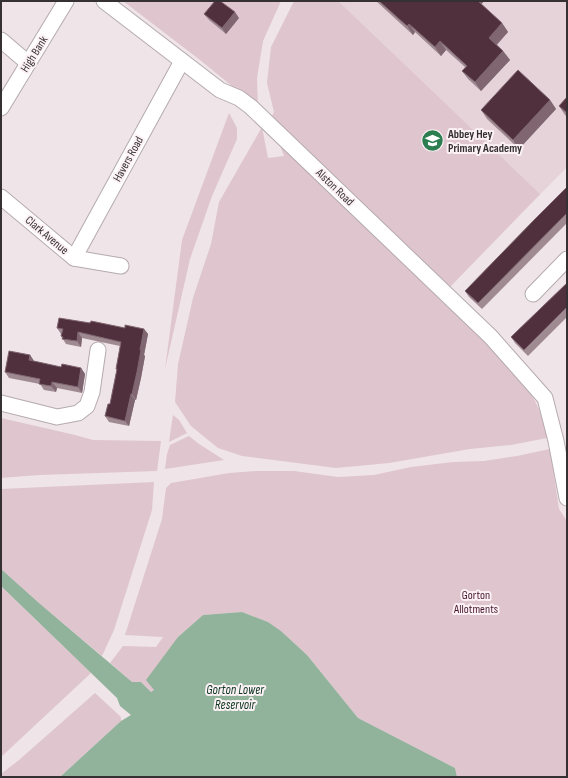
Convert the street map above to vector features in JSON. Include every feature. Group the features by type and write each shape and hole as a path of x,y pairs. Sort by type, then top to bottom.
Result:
{"street":[{"name":"High Bank","path":"1,108 66,1"},
{"name":"Alston Road","path":"104,1 220,90 239,98 251,107 491,337 545,398 556,441 566,492"},
{"path":"1,40 28,63"},
{"name":"Havers Road","path":"74,258 182,61"},
{"name":"Clark Avenue","path":"1,197 74,258 121,266"},
{"path":"533,294 567,260"},
{"path":"1,403 57,417 78,413 87,406 92,392 98,350"}],"shaded area":[{"name":"Abbey Hey Primary Academy","path":"331,1 567,1 567,167 447,290 272,116"}],"green space":[{"path":"123,1 281,1 263,41 257,78 258,107 200,60"},
{"path":"294,1 338,1 540,194 447,290 272,116 274,112 267,83 271,47"},
{"path":"229,113 237,128 237,139 212,196 190,259 165,369 182,240"},
{"path":"262,127 268,158 284,156 277,137 509,365 535,401 547,438 511,445 470,449 389,463 336,468 242,456 218,448 191,426 175,402 178,364 193,298 211,244 219,202"},
{"path":"173,415 179,420 187,433 169,442"},
{"path":"1,418 93,440 161,441 157,471 39,475 1,478"},
{"path":"189,436 224,460 165,469 170,445"},
{"name":"Gorton Allotments","path":"550,449 559,509 567,521 567,777 457,777 455,768 358,718 307,655 281,631 268,622 242,612 203,615 178,637 154,690 151,692 141,682 132,682 110,663 123,646 156,647 163,637 125,635 162,519 166,488 171,483 229,473 256,471 294,471 338,477 374,475 411,467 453,462 484,461"},
{"path":"154,482 152,510 114,630 102,656 1,569 1,489"},
{"path":"1,586 91,673 1,757"},
{"path":"95,693 121,717 121,721 60,777 1,777 1,774"}],"water":[{"name":"Gorton Lower Reservoir","path":"1,569 132,682 141,682 151,692 154,690 146,680 178,637 203,615 242,612 268,622 281,631 307,655 358,718 455,768 457,777 60,777 121,721 131,715 120,706 117,698 1,586"}],"building":[{"path":"215,1 220,1 235,12 222,28 204,14"},
{"path":"379,1 478,1 502,23 489,38 503,51 475,82 462,71 467,66 440,41 435,47 409,24 407,26"},
{"path":"518,70 550,100 513,140 481,110"},
{"path":"567,97 567,113 559,106"},
{"path":"567,187 567,213 478,303 465,291"},
{"path":"567,283 567,307 524,350 511,337"},
{"path":"59,318 90,323 91,321 125,328 125,325 144,329 137,372 125,421 105,416 108,404 110,404 121,342 78,332 77,341 62,339 63,337 61,336 63,329 57,328"},
{"path":"9,351 30,355 29,360 61,367 62,364 81,368 78,387 52,382 51,386 39,384 40,379 5,372"}],"place":[{"name":"Abbey Hey Primary Academy","path":"432,141"}]}
